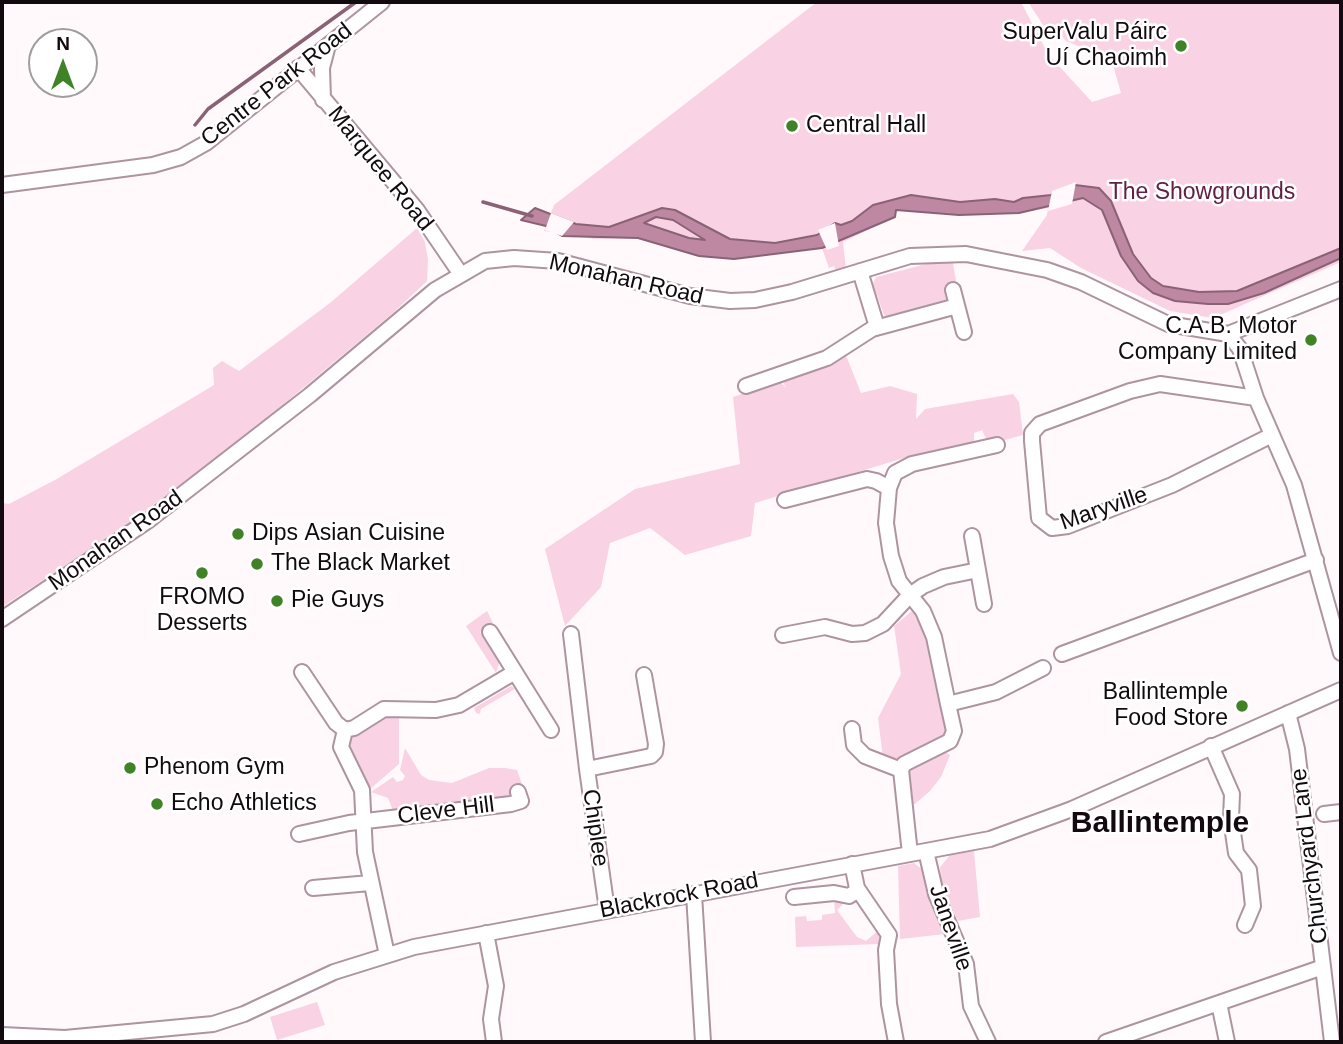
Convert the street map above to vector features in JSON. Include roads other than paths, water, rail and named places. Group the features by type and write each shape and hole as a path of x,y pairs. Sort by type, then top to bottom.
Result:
{"street":[{"name":"Centre Park Road","path":"2,185 153,166 181,157 206,143 382,2"},
{"path":"323,100 322,68 328,45"},
{"name":"Marquee Road","path":"298,68 417,210 460,273"},
{"name":"Monahan Road","path":"2,619 149,520 460,273 480,262 502,258 558,261 701,298 730,301 783,295 909,256 948,253 984,256 1072,278 1168,324 1228,334"},
{"path":"860,271 877,327"},
{"path":"1341,289 1228,334 1240,349 1256,398 1294,485 1341,653"},
{"path":"953,290 964,332"},
{"path":"746,386 827,358 856,337 877,327 957,306"},
{"name":"Maryville","path":"1256,398 1160,384 1130,391 1040,424 1032,433 1039,518 1052,528 1068,526 1155,492 1272,435"},
{"path":"911,854 901,770 904,764 950,741 954,729 934,637 923,611 896,576 887,541 888,488 895,473 912,464 986,443"},
{"path":"785,500 867,480 876,481 888,488"},
{"path":"972,536 984,604"},
{"path":"1062,654 1316,560"},
{"path":"783,635 825,627 852,634 865,633 883,624 910,595 944,577 978,570"},
{"path":"490,632 551,730"},
{"path":"571,634 587,769"},
{"path":"948,704 1024,684 1043,668"},
{"path":"302,672 336,723 345,730 355,728 384,709 436,710 459,705 514,672"},
{"name":"Chiplee","path":"607,910 587,769 651,756 654,752 656,744 644,675"},
{"name":"Blackrock Road","path":"2,1035 43,1040 213,1024 244,1014 320,977 387,955 486,933 911,854 1012,832 1072,809 1341,690"},
{"name":"Churchyard Lane","path":"1288,713 1297,749 1323,967 1335,1004 1332,1042"},
{"path":"852,729 854,745 865,756 901,770"},
{"path":"345,730 341,747 360,785 370,883 387,955"},
{"path":"1211,746 1233,794 1231,819 1236,853 1249,870 1254,906 1245,925"},
{"name":"Cleve Hill","path":"299,834 362,822 511,804 521,802 518,792"},
{"path":"1324,814 1341,812"},
{"name":"Janeville","path":"926,851 936,894 966,964 971,1006 988,1042"},
{"path":"852,864 858,890 889,935 886,950 888,992 896,1042"},
{"path":"313,888 370,883"},
{"path":"794,897 849,896 858,890"},
{"path":"694,894 703,1042"},
{"path":"486,933 496,986 491,1019 494,1042"},
{"path":"1113,1041 1323,967"},
{"path":"1219,1003 1227,1042"}],"waterway":[{"path":"195,125 208,109 356,2"},
{"path":"483,202 532,216"}],"place":[{"name":"SuperValu Páirc Uí Chaoimh","path":"1181,46"},
{"name":"Central Hall","path":"792,126"},
{"name":"C.A.B. Motor Company Limited","path":"1311,340"},
{"name":"Dips Asian Cuisine","path":"238,534"},
{"name":"The Black Market","path":"257,564"},
{"name":"FROMO Desserts","path":"202,573"},
{"name":"Pie Guys","path":"277,601"},
{"name":"Ballintemple Food Store","path":"1242,706"},
{"name":"Phenom Gym","path":"130,768"},
{"name":"Echo Athletics","path":"157,804"}],"district":[{"name":"Ballintemple","path":"1160,824"}],"park label":[{"name":"The Showgrounds","path":"1202,193"}]}
